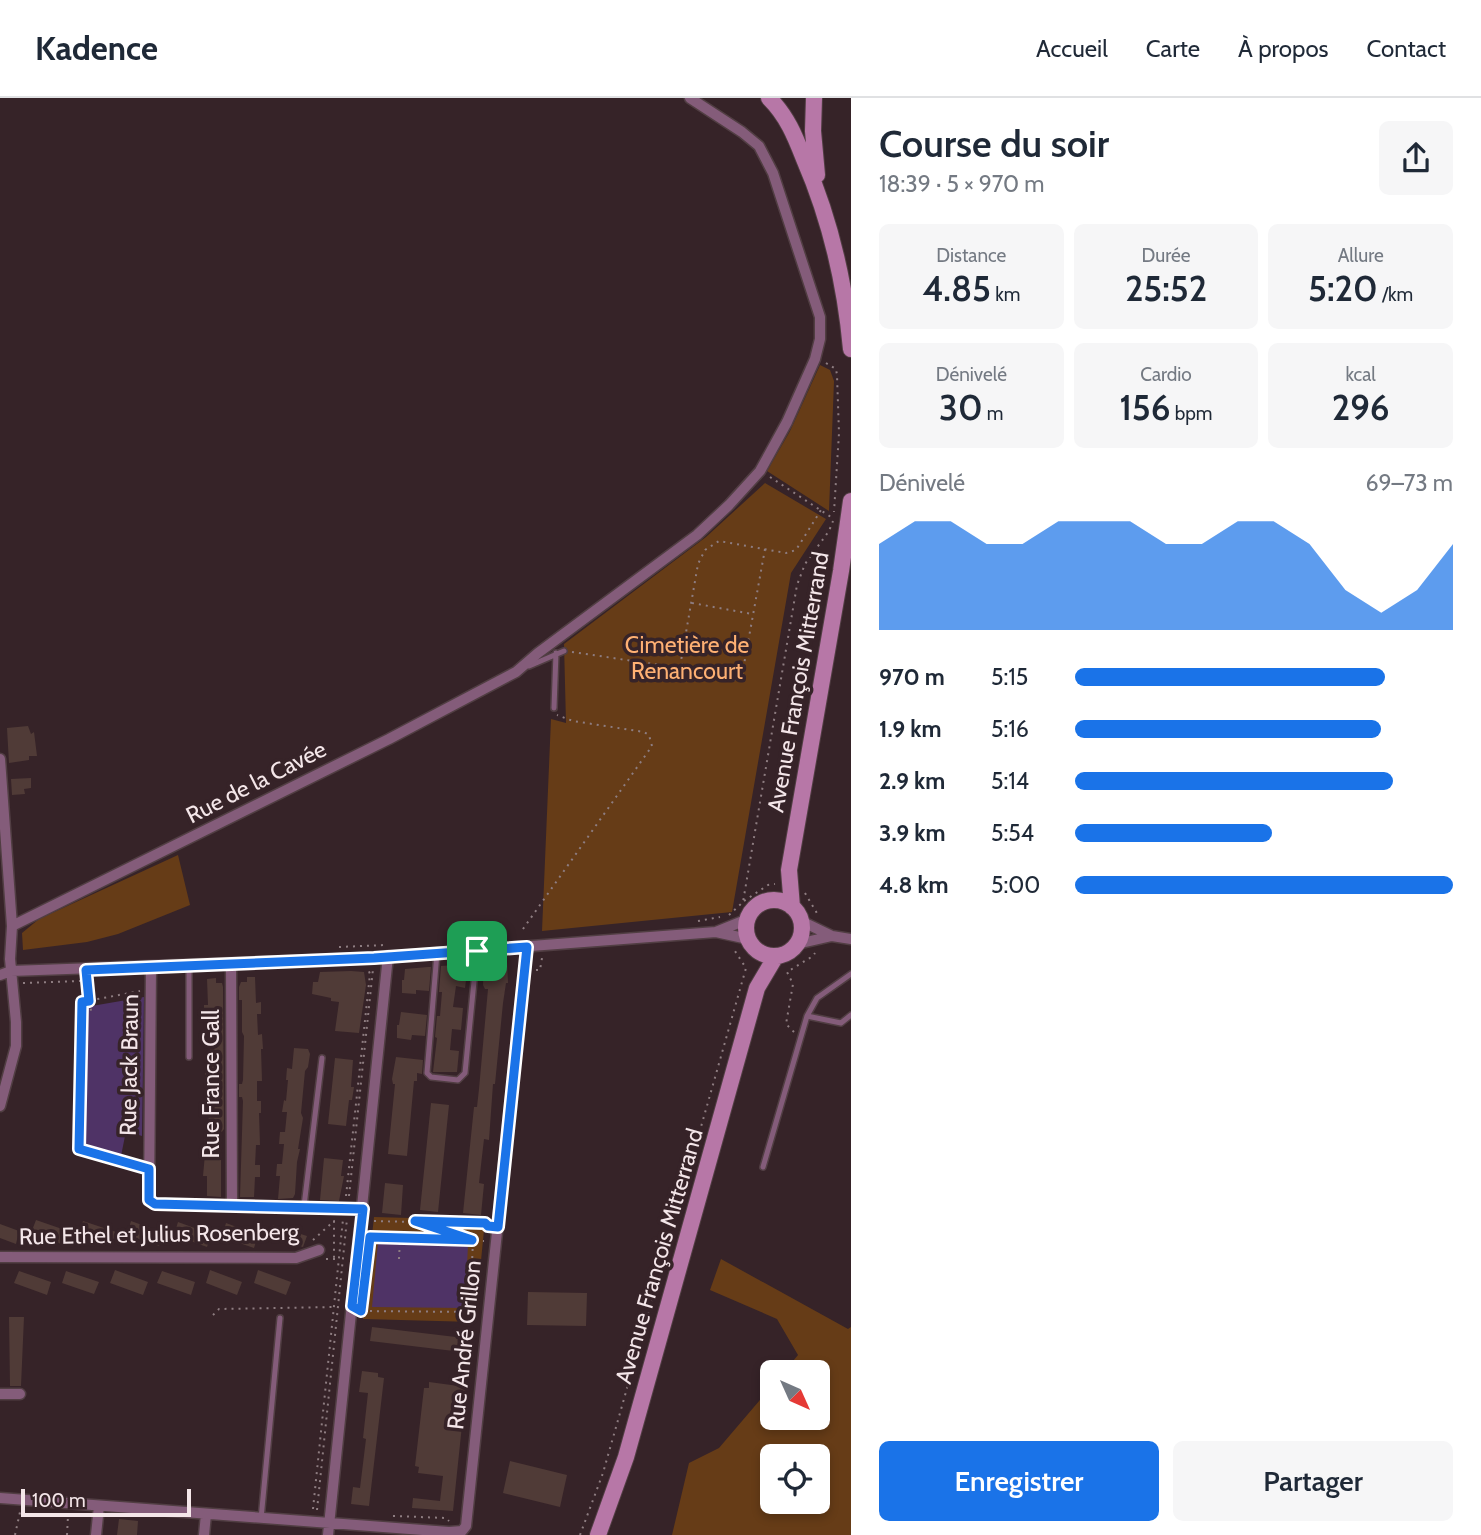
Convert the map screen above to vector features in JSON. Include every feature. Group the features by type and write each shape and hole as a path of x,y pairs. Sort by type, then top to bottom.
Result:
{"main road":[{"path":"769,98 788,120 820,195 837,259 851,349"},
{"path":"814,98 813,131 820,195"},
{"name":"Avenue François Mitterrand","path":"792,907 789,870 851,501"},
{"name":"Avenue François Mitterrand","path":"772,900 789,870"},
{"path":"772,900 792,907 802,921 802,933 797,944 788,953 776,956 762,954 752,944 748,919 755,908 772,900"},
{"name":"Avenue François Mitterrand","path":"752,944 757,988"},
{"name":"Avenue François Mitterrand","path":"598,1535 626,1457 757,988 776,956"}],"street":[{"name":"Rue de la Cavée","path":"12,926 247,811 285,789 389,739 516,672 697,535 760,471 787,422 815,359 820,339 820,317 773,173 759,146 690,98"},
{"path":"0,759 12,926 5,960 16,1046 0,1106"},
{"path":"6,973 374,958 388,951 477,951 716,932 748,919"},
{"path":"802,921 832,936 851,939"},
{"path":"716,932 752,944"},
{"path":"797,944 832,936"},
{"name":"Rue André Grillon","path":"329,1529 449,1532 462,1531 466,1527 527,947"},
{"path":"0,1498 261,1518 312,1518 329,1529 357,1305 363,1209 388,951"},
{"name":"Rue France Gall","path":"232,964 232,1205"},
{"name":"Rue Jack Braun","path":"152,968 149,1200 155,1204 363,1209"},
{"name":"Rue Ethel et Julius Rosenberg","path":"0,1258 296,1258 313,1252"},
{"path":"0,1394 20,1394"},
{"path":"96,1535 99,1506"},
{"path":"204,1535 205,1514"}],"lane":[{"path":"516,672 564,651"},
{"path":"554,708 556,653"},
{"path":"437,953 428,1073 431,1077 458,1080 465,1073 477,951"},
{"path":"189,966 189,1057"},
{"path":"763,1167 807,1016 817,998 851,974"},
{"path":"807,1016 841,1023 851,1015"},
{"path":"304,1206 322,1058"},
{"path":"261,1518 280,1318"}],"path":[{"path":"743,902 797,585 805,564 829,531 834,519 839,433 837,375 836,369 815,359"},
{"path":"760,471 834,519"},
{"path":"683,668 681,661 698,564 705,550 719,541 786,553 796,550 821,510"},
{"path":"564,651 683,668 741,681 765,549"},
{"path":"691,603 753,614"},
{"path":"523,929 652,746 649,735 644,733 573,721 557,715 554,708"},
{"path":"698,922 727,916 768,885 776,884"},
{"path":"803,890 818,916"},
{"path":"580,1535 603,1473 746,968 731,942"},
{"path":"801,1035 786,1024 793,984 788,972 813,956 820,945"},
{"path":"334,947 388,951"},
{"path":"346,1208 374,958"},
{"path":"312,1518 370,974 367,967 361,966"},
{"path":"86,970 91,1011"},
{"path":"149,1169 79,1149 82,1002 151,989"},
{"path":"369,1243 372,1221 485,1223 498,1227"},
{"path":"415,1221 472,1240"},
{"path":"334,1259 334,1222 314,1237 313,1252 325,1258 334,1259 341,1259"},
{"path":"370,1237 486,1241"},
{"path":"399,1259 400,1238"},
{"path":"470,1312 472,1240"},
{"path":"213,1315 219,1309 357,1305 361,1311 479,1312"},
{"path":"312,1518 336,1306"},
{"path":"15,1535 21,1507"},
{"path":"67,1535 69,1512"},
{"path":"385,1515 446,1518 450,1521"}],"green space":[{"path":"820,365 830,370 834,381 829,511 767,471 790,431"},
{"name":"Cimetière de Renancourt","path":"765,483 826,519 791,573 732,912 542,931 551,719 566,723 564,644 706,537"},
{"path":"178,855 190,905 118,934 87,942 23,950 22,933 39,919"},
{"path":"374,1217 485,1220 475,1322 363,1319"},
{"path":"721,1259 848,1329 851,1327 851,1535 672,1535 689,1463 719,1448 760,1400 760,1430 830,1430 830,1360 794,1360 798,1355 777,1319 710,1290"}],"shaded area":[{"path":"144,997 142,1136 126,1131 121,1156 85,1143 86,1007"},
{"path":"378,1243 468,1245 465,1308 372,1307"}],"building":[{"path":"28,726 31,734 34,732 37,756 9,763 7,728"},
{"path":"31,778 31,788 24,789 25,794 12,795 11,779"},
{"path":"507,961 508,983 493,1084 489,1140 484,1139 479,1183 484,1184 481,1215 463,1213 474,1107 477,1107 488,989 483,985 484,963"},
{"path":"468,964 465,988 456,986 453,1007 463,1008 461,1030 452,1029 450,1050 459,1051 457,1072 433,1072 437,1016 440,1016 442,992 439,992 441,966"},
{"path":"431,967 429,991 402,993 405,969"},
{"path":"320,972 364,972 366,985 359,1033 335,1031 339,1002 312,994 313,982 318,982"},
{"path":"247,977 255,977 256,1003 261,1002 261,1014 257,1014 258,1035 262,1034 263,1049 262,1081 257,1081 257,1101 261,1101 260,1145 256,1145 255,1165 260,1165 260,1177 255,1177 254,1197 240,1197 243,1101 242,1097 239,1097 239,1084 242,1084 243,1080 244,1036 239,987 241,982 247,982"},
{"path":"216,978 216,983 222,983 223,987 224,1129 221,1133 221,1197 207,1196 207,1176 203,1176 204,1132 208,1132 209,1112 204,1112 204,1100 209,1100 209,1080 205,1080 205,1068 209,1068 210,1048 206,1048 204,1005 208,1005 207,979"},
{"path":"401,1012 427,1015 425,1036 412,1035 411,1040 397,1038"},
{"path":"294,1048 308,1049 310,1054 305,1071 300,1149 295,1194 293,1198 278,1199 280,1176 276,1176 277,1164 282,1164 284,1144 279,1144 280,1132 285,1132 287,1112 282,1112 284,1100 286,1101 287,1068 292,1069"},
{"path":"396,1057 423,1060 422,1074 417,1073 417,1081 414,1081 407,1156 388,1154 395,1084 392,1079"},
{"path":"335,1058 353,1060 351,1087 354,1087 352,1100 349,1100 346,1126 328,1124"},
{"path":"431,1103 449,1105 438,1212 420,1210"},
{"path":"324,1158 343,1160 341,1176 344,1176 339,1201 320,1200"},
{"path":"385,1183 403,1185 401,1215 382,1213"},
{"path":"36,1220 68,1231 64,1245 31,1233"},
{"path":"83,1221 116,1232 111,1246 78,1234"},
{"path":"131,1221 164,1233 159,1246 127,1235"},
{"path":"178,1222 211,1234 207,1247 174,1235"},
{"path":"226,1223 258,1235 254,1248 222,1237"},
{"path":"0,1224 19,1231 16,1244 0,1238"},
{"path":"273,1225 307,1236 303,1247 269,1237"},
{"path":"115,1270 148,1282 143,1295 110,1283"},
{"path":"210,1270 242,1282 237,1295 206,1283"},
{"path":"258,1270 291,1282 286,1295 254,1283"},
{"path":"19,1271 51,1282 47,1295 14,1283"},
{"path":"66,1271 99,1282 94,1294 62,1283"},
{"path":"162,1271 195,1282 191,1295 157,1283"},
{"path":"528,1292 587,1293 586,1326 527,1325"},
{"path":"9,1317 24,1317 21,1386 10,1386"},
{"path":"372,1327 464,1338 462,1352 370,1341"},
{"path":"362,1371 378,1373 378,1377 384,1378 369,1506 351,1504 353,1487 360,1488 366,1439 363,1438 368,1393 359,1392"},
{"path":"429,1382 466,1387 453,1511 412,1508 413,1498 440,1501 443,1476 418,1473 419,1467 415,1466 424,1388 429,1388"},
{"path":"510,1461 567,1475 560,1507 503,1493"},
{"path":"119,1519 138,1521 137,1535 117,1535"}],"route":[{"path":"527,947 498,1227 485,1223 415,1221 472,1240 370,1237 361,1311 352,1306 363,1209 155,1204 149,1200 149,1169 79,1149 82,1002 89,1001 86,970 477,951 527,947"}]}
